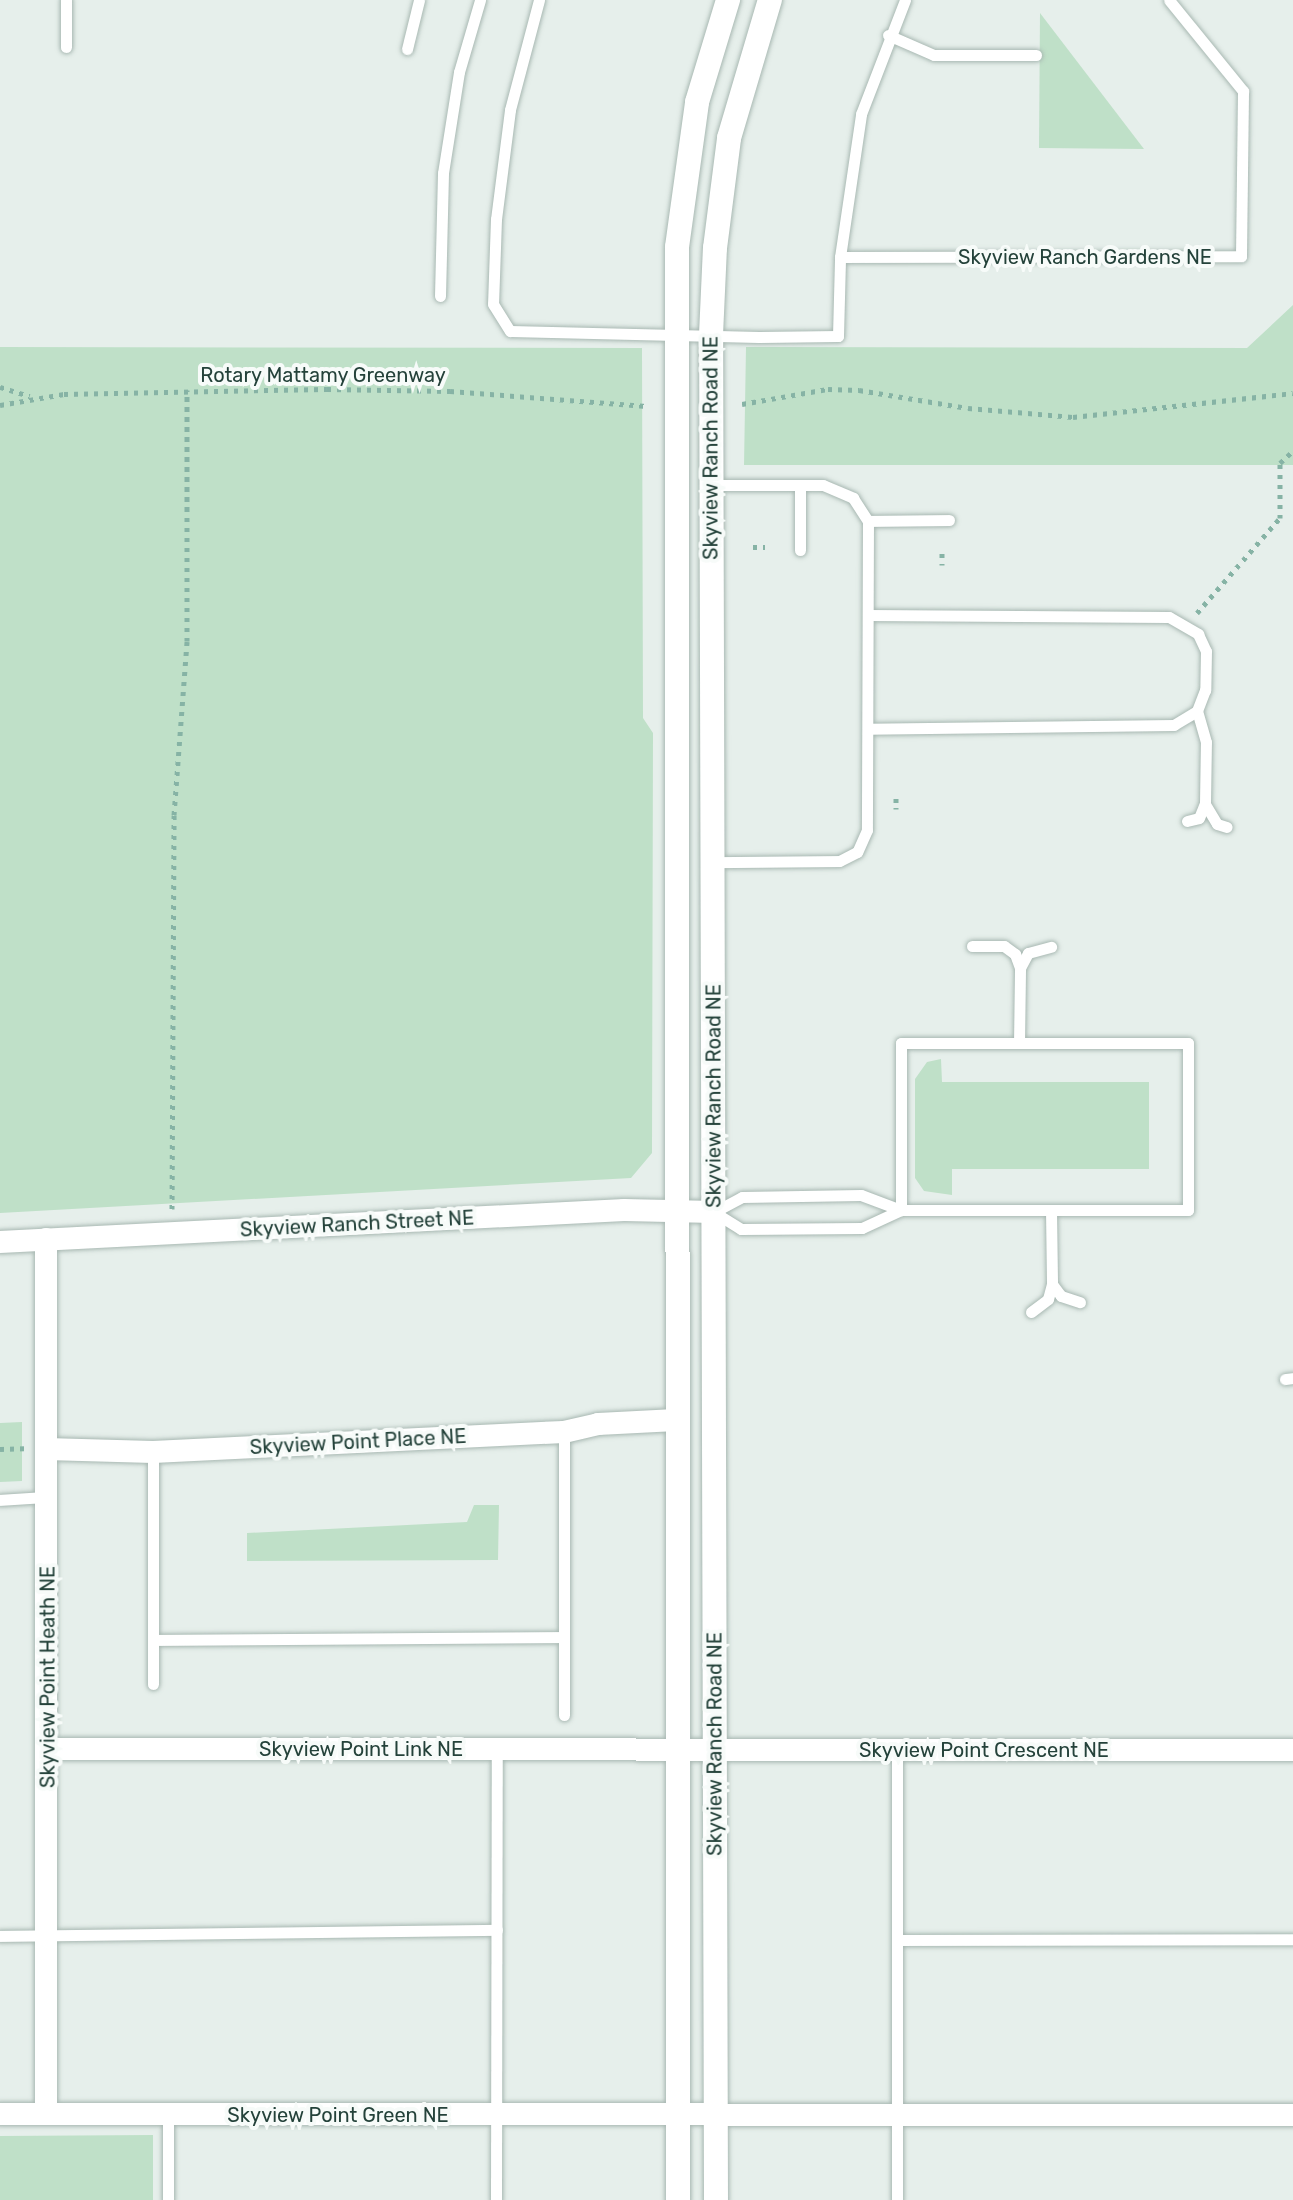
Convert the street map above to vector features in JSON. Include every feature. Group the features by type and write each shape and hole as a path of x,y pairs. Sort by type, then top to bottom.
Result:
{"street":[{"name":"Skyview Ranch Road NE","path":"678,2200 675,1750 677,247 684,175 697,102 728,0"},
{"name":"Skyview Ranch Road NE","path":"716,2200 711,335 715,248 729,138 770,0"},
{"name":"Skyview Ranch Street NE","path":"0,1242 624,1210 714,1212"},
{"name":"Skyview Point Heath NE","path":"46,1239 46,2114"},
{"name":"Skyview Point Place NE","path":"46,1449 153,1452 564,1432 598,1424 676,1420"},
{"name":"Skyview Point Link NE","path":"48,1749 675,1750"},
{"name":"Skyview Point Crescent NE","path":"675,1750 1293,1750"},
{"name":"Skyview Point Green NE","path":"0,2114 676,2115"},
{"path":"676,2115 1293,2115"}],"lane":[{"path":"66,0 66,47"},
{"path":"407,49 419,0"},
{"path":"440,296 443,173 459,72 480,0"},
{"path":"539,0 510,110 496,219 493,304 510,331 742,336 838,336 840,257 861,114 888,35 905,0"},
{"name":"Skyview Ranch Gardens NE","path":"840,257 1241,256 1243,91 1169,0"},
{"path":"888,35 934,55 1036,55"},
{"path":"711,485 823,485 853,498 868,521 867,830 857,852 839,861 712,862"},
{"path":"800,485 800,550"},
{"path":"868,521 949,520"},
{"path":"868,615 1179,619 1198,634 1206,651 1205,690 1197,711 1206,742 1205,803 1199,818 1187,821"},
{"path":"868,729 1165,727 1197,711"},
{"path":"1205,803 1217,824 1227,827"},
{"path":"972,946 1004,946 1015,954 1020,968 1019,1043"},
{"path":"1020,968 1028,953 1051,947"},
{"path":"901,1210 862,1228 741,1229 714,1212 742,1197 861,1195 901,1210 1188,1210 1188,1043 901,1043 901,1210"},
{"path":"1031,1312 1048,1299 1052,1284 1051,1210"},
{"path":"1052,1284 1061,1296 1080,1302"},
{"path":"564,1432 564,1715"},
{"path":"153,1452 153,1684"},
{"path":"0,1500 47,1497"},
{"path":"153,1640 564,1637"},
{"path":"496,2200 497,1749"},
{"path":"897,1750 897,2200"},
{"path":"0,1936 497,1930"},
{"path":"897,1940 1293,1939"},
{"path":"168,2115 168,2200"}],"path":[{"path":"0,387 32,397"},
{"path":"742,404 828,389 859,390 968,408 1073,417 1293,393"},
{"path":"172,1209 174,815 187,641 187,390"},
{"name":"Rotary Mattamy Greenway","path":"0,405 32,397 187,390 450,391 646,406"},
{"path":"1210,592 1280,518 1280,463 1293,451"},
{"path":"753,547 765,547"},
{"path":"942,553 942,565"},
{"path":"896,798 896,809"}],"green space":[{"path":"1040,13 1144,149 1039,148"},
{"path":"1293,305 1293,465 744,465 746,347 1247,348"},
{"path":"0,347 642,348 643,718 653,733 652,1153 631,1178 0,1213"},
{"path":"941,1059 942,1082 1149,1082 1149,1169 952,1169 952,1195 924,1191 915,1178 915,1079 927,1062"},
{"path":"22,1422 22,1481 0,1482 0,1423"},
{"path":"474,1505 499,1505 498,1560 247,1561 247,1533 467,1522"},
{"path":"153,2135 153,2200 0,2200 0,2136"}]}
